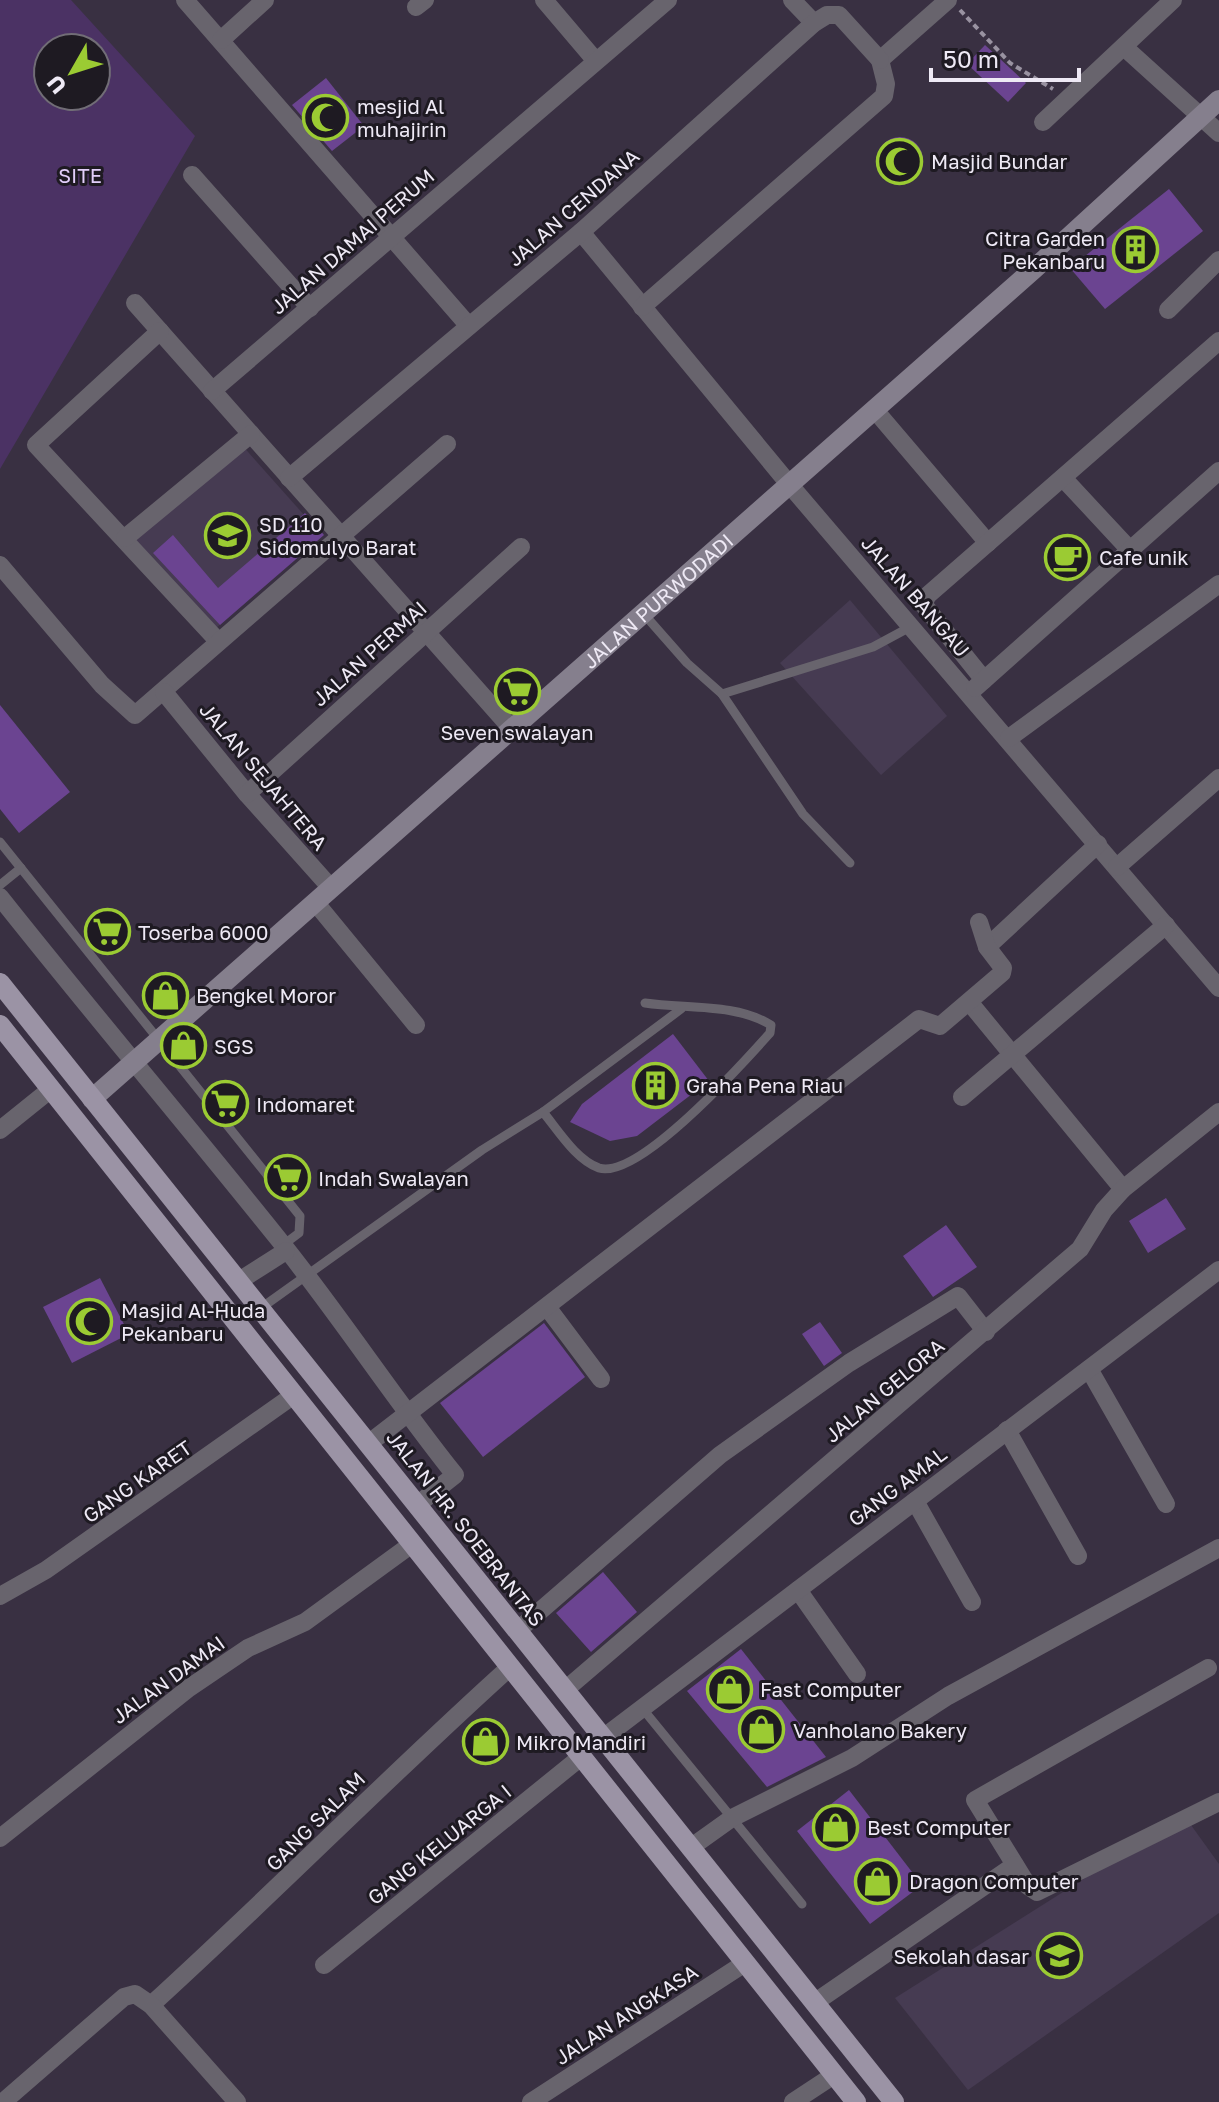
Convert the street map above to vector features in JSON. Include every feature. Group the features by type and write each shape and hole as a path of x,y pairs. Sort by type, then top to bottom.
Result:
{"main road":[{"name":"JALAN HR. SOEBRANTAS","path":"0,983 894,2102"},
{"path":"0,1025 856,2102"}],"street":[{"path":"185,0 468,325"},
{"path":"221,40 265,0"},
{"path":"544,0 595,60"},
{"name":"JALAN DAMAI PERUM","path":"212,391 668,0"},
{"path":"642,307 884,96 886,84 880,60 839,15 827,15 814,23 792,0"},
{"path":"880,60 949,0"},
{"path":"1043,122 1173,0"},
{"name":"JALAN CENDANA","path":"289,478 581,232 814,23"},
{"path":"1124,47 1219,133"},
{"name":"JALAN PURWODADI","path":"92,1099 1219,100"},
{"path":"192,175 310,308"},
{"name":"JALAN BANGAU","path":"581,232 789,484 912,626 977,687 1009,738 1219,988"},
{"path":"1168,310 1219,260"},
{"path":"135,303 512,729"},
{"path":"160,331 36,445 218,641"},
{"path":"1219,341 928,595 923,604 977,687 1219,471"},
{"path":"874,409 988,543"},
{"path":"125,538 251,434"},
{"path":"0,565 127,711 135,715 447,444"},
{"path":"1063,478 1130,550"},
{"name":"JALAN PERMAI","path":"247,794 521,547"},
{"path":"1009,738 1219,584"},
{"name":"JALAN SEJAHTERA","path":"164,692 247,794 416,1025"},
{"path":"1117,867 1219,778"},
{"path":"987,947 1098,844"},
{"path":"0,897 132,1064 285,1248 406,1414 455,1475 417,1505"},
{"path":"368,1444 919,1019 940,1026 970,1003 1002,973 1003,968 987,947 979,922"},
{"path":"962,1097 1166,925"},
{"path":"970,1003 1123,1189"},
{"path":"0,1130 51,1089"},
{"name":"JALAN GELORA","path":"565,1690 1080,1249 1104,1210 1123,1189 1219,1112"},
{"path":"239,1281 285,1248"},
{"name":"GANG AMAL","path":"603,1738 1219,1270"},
{"path":"517,1631 720,1455 849,1363 958,1296 986,1332"},
{"path":"547,1307 601,1379"},
{"path":"1089,1369 1166,1504"},
{"name":"GANG KARET","path":"0,1596 46,1570 294,1395"},
{"path":"1007,1430 1078,1556"},
{"path":"915,1501 972,1602"},
{"name":"JALAN DAMAI","path":"0,1838 189,1688 248,1648 305,1622 412,1544"},
{"path":"690,1848 732,1818 852,1758 948,1696 1219,1548"},
{"path":"798,1590 857,1674"},
{"name":"GANG SALAM","path":"151,2005 285,1883 395,1771 510,1667"},
{"path":"1208,1668 976,1796 976,1804 1028,1886 1037,1892 1219,1802"},
{"name":"GANG KELUARGA I","path":"324,1965 581,1757"},
{"path":"814,2003 1015,1865"},
{"name":"JALAN ANGKASA","path":"531,2102 745,1963"},
{"path":"3,2102 124,1997 135,1994 151,2005 237,2102"},
{"path":"793,2102 834,2075"}],"lane":[{"path":"643,613 687,663 722,694 803,814 850,863"},
{"path":"722,694 873,647 912,626"},
{"path":"0,842 300,1216 299,1233 285,1248"},
{"path":"0,885 21,868"},
{"path":"543,1112 578,1154 598,1168 623,1165 697,1113 770,1033 771,1025 726,1009 681,1009 645,1003"},
{"path":"261,1308 482,1150 543,1112 681,1009"},
{"path":"642,1708 802,1904"}],"path":[{"path":"949,0 1010,63 1045,81 1065,101"}],"shaded area":[{"name":"SD 110 Sidomulyo Barat","path":"241,444 321,534 215,629 135,539"},
{"path":"850,600 947,716 881,775 780,663"},
{"name":"Sekolah dasar","path":"1191,1825 1219,1864 1219,1913 968,2090 895,1998 1090,1875"}],"green space":[{"name":"SITE","path":"0,0 71,0 100,32 32,32 32,112 112,112 112,45 195,136 0,469"}],"building":[{"path":"985,45 1026,83 1008,102 967,64"},
{"name":"mesjid Al muhajirin","path":"326,78 364,126 332,151 292,105"},
{"name":"Masjid Bundar","path":"900,137 917,143 923,160 917,177 900,183 883,177 877,160 883,143"},
{"name":"Citra Garden Pekanbaru","path":"1169,189 1203,231 1105,309 1070,268"},
{"path":"305,513 324,535 220,625 153,553 173,535 218,588"},
{"path":"0,705 70,792 19,833 0,809"},
{"name":"Graha Pena Riau","path":"673,1034 709,1081 637,1136 610,1141 570,1122 582,1104"},
{"path":"1166,1198 1186,1229 1148,1253 1129,1221"},
{"path":"946,1225 977,1267 933,1297 903,1256"},
{"path":"100,1278 129,1334 72,1363 43,1307"},
{"path":"820,1322 842,1353 824,1366 802,1334"},
{"path":"544,1323 585,1377 483,1457 440,1403"},
{"path":"603,1572 637,1612 591,1652 556,1613"},
{"path":"741,1649 826,1757 767,1787 687,1691"},
{"path":"849,1790 922,1885 870,1924 797,1831"}],"place":[{"name":"mesjid Al muhajirin","path":"326,117"},
{"name":"Masjid Bundar","path":"900,161"},
{"name":"Citra Garden Pekanbaru","path":"1136,250"},
{"name":"SD 110 Sidomulyo Barat","path":"228,536"},
{"name":"Cafe unik","path":"1068,557"},
{"name":"Seven swalayan","path":"517,692"},
{"name":"Toserba 6000","path":"107,932"},
{"name":"Bengkel Moror","path":"165,995"},
{"name":"SGS","path":"183,1046"},
{"name":"Graha Pena Riau","path":"655,1085"},
{"name":"Indomaret","path":"225,1104"},
{"name":"Indah Swalayan","path":"287,1178"},
{"name":"Masjid Al-Huda Pekanbaru","path":"90,1321"},
{"name":"Fast Computer","path":"729,1689"},
{"name":"Vanholano Bakery","path":"762,1730"},
{"name":"Mikro Mandiri","path":"485,1742"},
{"name":"Best Computer","path":"836,1827"},
{"name":"Dragon Computer","path":"878,1881"},
{"name":"Sekolah dasar","path":"1060,1956"}]}
